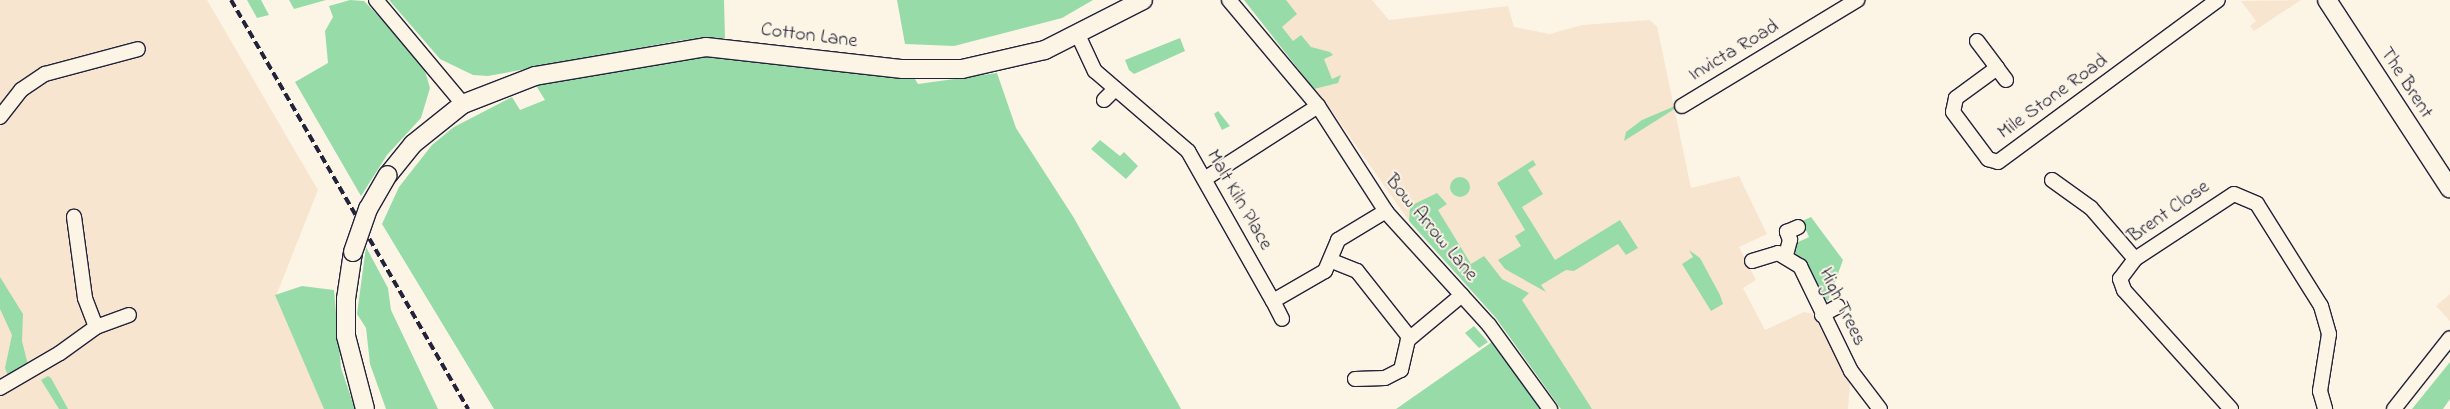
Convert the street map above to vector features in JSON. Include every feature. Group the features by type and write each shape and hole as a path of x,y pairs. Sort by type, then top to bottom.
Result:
{"main road":[{"name":"Cotton Lane","path":"365,409 346,336 346,299 353,252 368,209 388,175 417,140 463,104 527,78 684,50 730,48 903,69 957,69 1027,56 1078,35 1143,0"},
{"name":"The Brent","path":"2327,0 2450,189"}],"street":[{"path":"376,0 463,104"},
{"name":"Bow Arrow Lane","path":"1229,0 1318,106 1386,211 1462,295 1550,409"},
{"name":"Invicta Road","path":"1682,106 1857,0"},
{"name":"Mile Stone Road","path":"1997,68 1952,105 1993,162 2218,0"},
{"name":"Malt Kiln Place","path":"1078,35 1098,74 1188,151 1206,178 1282,319"},
{"path":"1977,41 2006,80"},
{"path":"0,117 21,90 45,74 138,49"},
{"path":"1104,100 1115,89"},
{"path":"1206,178 1318,106"},
{"path":"2052,180 2068,182 2135,259"},
{"name":"Brent Close","path":"2231,409 2123,288 2121,273 2135,259 2226,196 2253,200 2323,312 2329,338 2320,383 2320,408"},
{"path":"1273,301 1325,271 1332,260 1339,239 1386,211"},
{"path":"74,217 85,298 96,327"},
{"path":"1752,261 1772,253 1786,255 1790,240 1787,232 1798,227"},
{"name":"High Trees","path":"1786,255 1800,266 1822,315 1851,371 1880,409"},
{"path":"1332,260 1357,271 1410,338"},
{"path":"1355,379 1385,378 1401,370 1410,338 1462,295"},
{"path":"1822,315 1838,306"},
{"path":"0,388 60,353 96,327 129,316"},
{"path":"2394,409 2450,338"}],"shaded area":[{"path":"0,0 207,0 318,190 276,296 326,409 0,409"},
{"path":"1244,0 1372,0 1389,20 1508,6 1514,27 1550,34 1582,25 1649,20 1657,26 1691,188 1739,176 1767,234 1739,247 1756,280 1743,288 1765,330 1804,312 1813,314 1850,384 1848,409 1561,409 1496,318 1409,221 1331,110"},
{"path":"2301,0 2254,31 2250,26 2256,21 2241,1"},
{"path":"2450,294 2450,321 2436,306"}],"green space":[{"path":"247,0 261,0 269,15 257,18"},
{"path":"289,0 326,0 294,9"},
{"path":"350,0 364,1 393,31 425,71 430,88 421,118 387,155 361,196 295,82 328,63 325,31 333,17 329,6"},
{"path":"389,0 724,0 725,38 683,40 488,76 473,75 440,59"},
{"path":"897,0 1093,0 1062,18 954,46 905,44"},
{"path":"1244,0 1286,0 1297,14 1282,27 1293,41 1301,35 1311,47 1330,52 1333,55 1324,59 1332,79 1341,75 1338,83 1314,89"},
{"path":"1180,38 1185,51 1134,74 1129,70 1125,60"},
{"path":"725,55 915,79 918,84 997,73 1016,128 1074,218 1181,409 494,409 382,224 399,187 432,145 454,127 512,97 520,110 545,100 535,84 666,60"},
{"path":"1675,106 1676,108 1624,141 1626,132 1642,120"},
{"path":"1218,111 1230,126 1222,130 1214,114"},
{"path":"1100,140 1120,156 1124,152 1138,166 1126,179 1091,149"},
{"path":"1533,160 1536,165 1528,170 1543,194 1522,207 1555,260 1620,220 1638,248 1626,255 1618,244 1574,271 1566,270 1541,285 1546,292 1505,269 1498,260 1521,246 1515,236 1525,230 1497,183"},
{"path":"1456,177 1464,177 1470,183 1470,191 1464,197 1456,197 1450,191 1450,183"},
{"path":"1437,193 1447,204 1438,210 1471,264 1484,256 1502,279 1529,293 1522,300 1592,409 1561,409 1496,318 1409,221 1410,206"},
{"path":"1811,217 1843,260 1828,301 1822,297 1808,264 1793,255 1796,243 1809,237 1802,221"},
{"path":"366,247 388,288 391,310 438,409 386,409 370,364 366,328 357,314"},
{"path":"1689,250 1700,258 1720,295 1723,304 1711,311 1682,264 1693,257"},
{"path":"0,277 23,314 22,341 28,365 8,376 5,368 12,335 0,309"},
{"path":"302,286 334,290 341,368 355,409 324,409 275,295"},
{"path":"1474,326 1488,342 1479,348 1465,333"},
{"path":"1492,342 1542,409 1396,409"},
{"path":"2450,362 2450,399 2443,409 2412,409"},
{"path":"48,376 51,378 68,409 59,409 41,380"}],"railway":[{"path":"231,0 468,409"}]}
